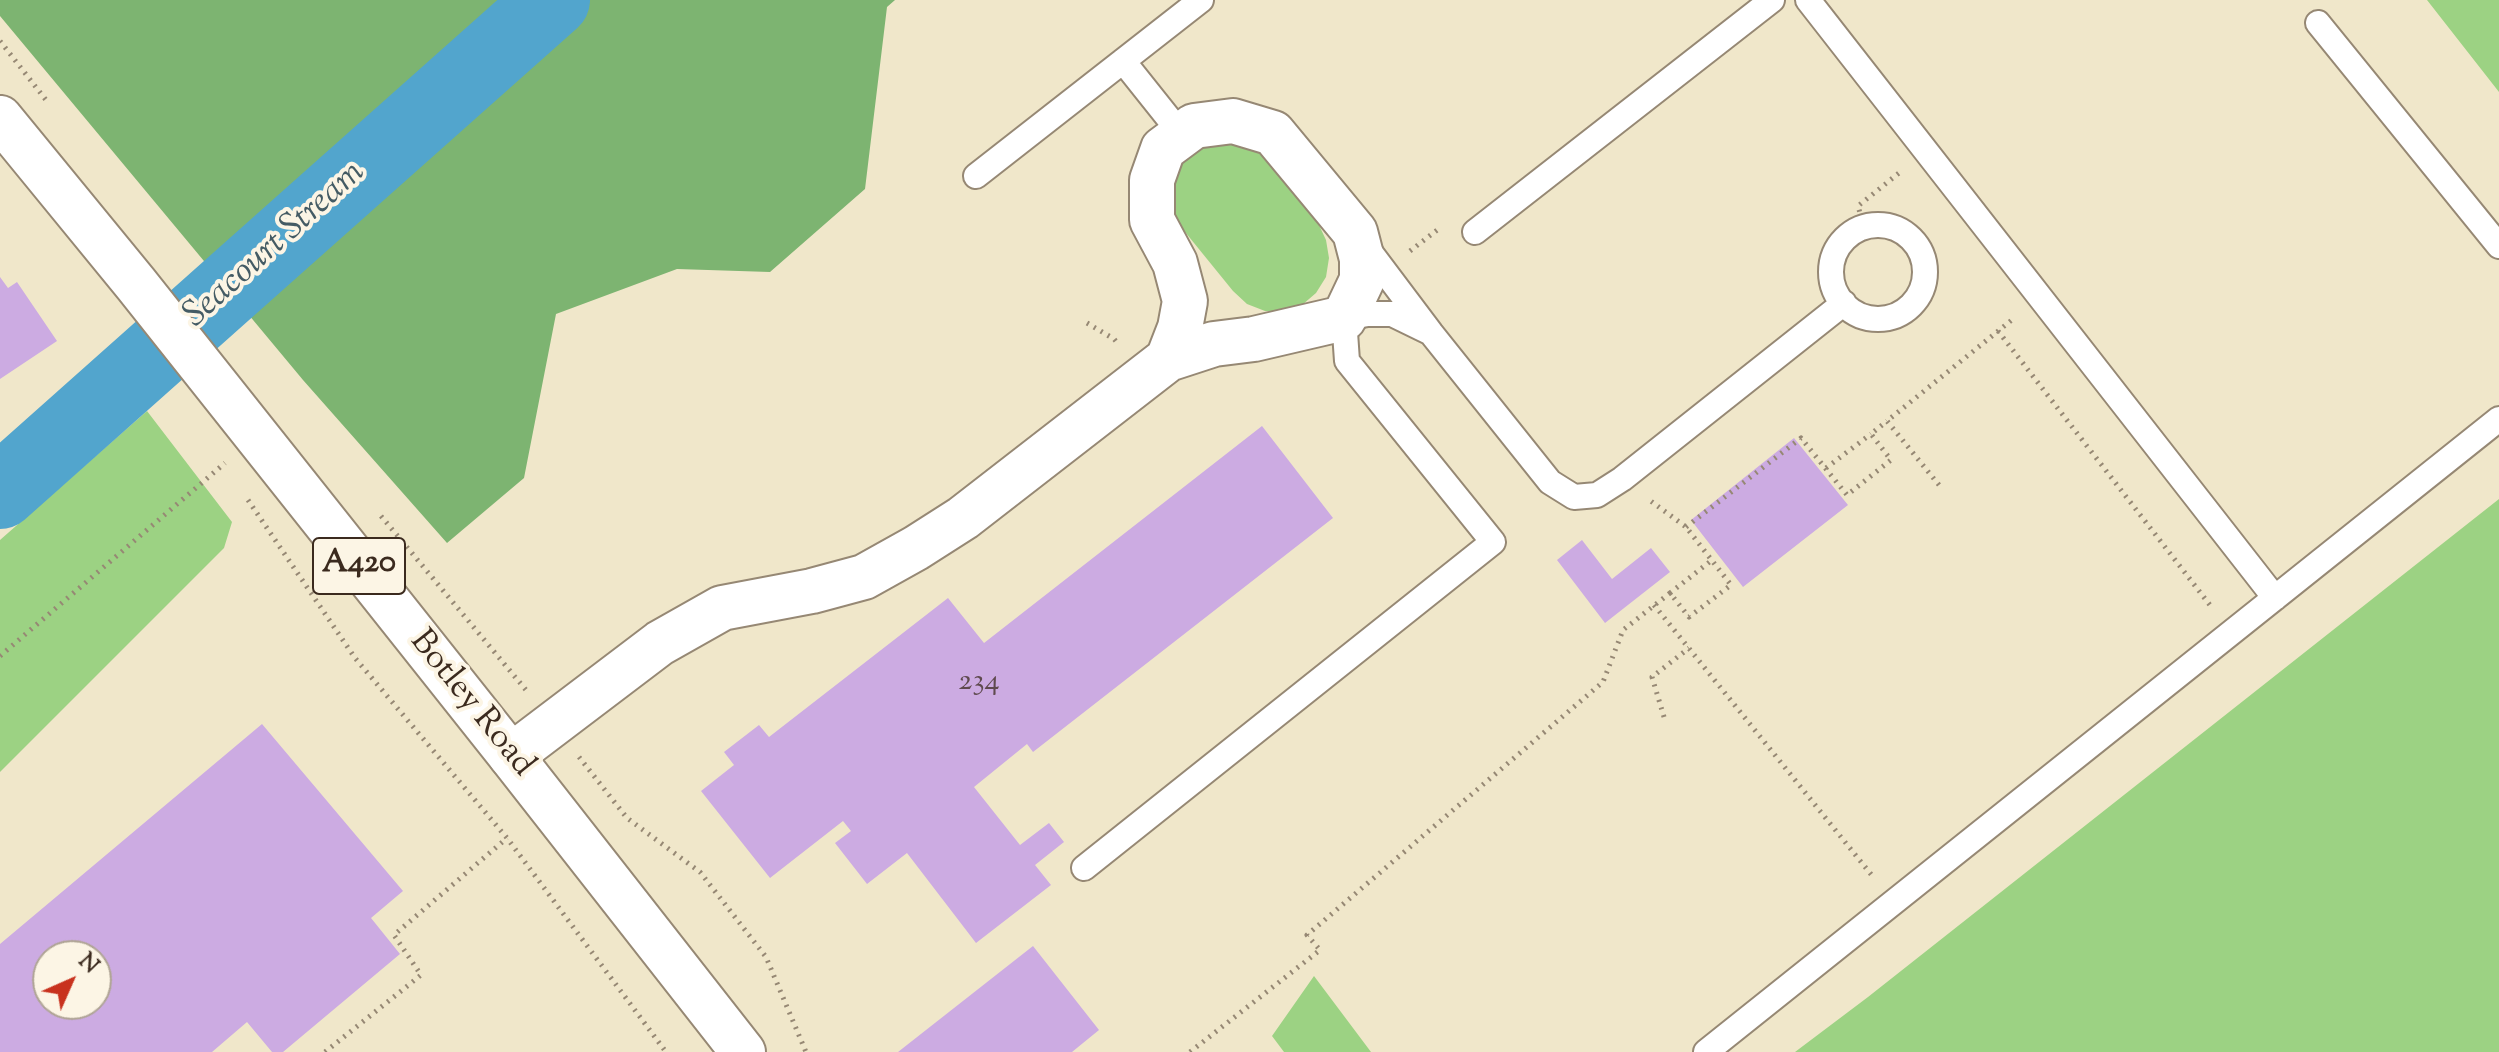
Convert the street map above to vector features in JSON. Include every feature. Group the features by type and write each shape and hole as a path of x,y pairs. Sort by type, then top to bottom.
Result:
{"street":[{"name":"Botley Road","path":"0,118 136,284 743,1052"},
{"path":"511,756 660,643 722,608 812,591 864,577 916,548 963,518 1168,359 1214,344 1254,339 1344,318 1362,280 1362,259 1355,232 1273,133 1233,121 1194,126 1163,149 1152,180 1152,220 1175,263 1185,301 1180,328 1168,359"}],"lane":[{"path":"976,176 1201,0"},
{"path":"1475,232 1772,0"},
{"path":"1808,0 2275,598"},
{"path":"2318,23 2499,246"},
{"path":"1123,61 1182,135"},
{"path":"1879,224 1906,234 1916,244 1925,270 1923,284 1908,308 1882,319 1855,312 1844,303 1835,290 1831,275 1839,245 1850,233 1879,224"},
{"path":"1355,232 1550,482 1574,497 1597,495 1622,479 1844,303"},
{"path":"1084,868 1493,542 1347,361 1344,318 1392,314 1431,333"},
{"path":"1706,1052 2499,419"}],"path":[{"path":"1864,227 1858,206 1899,173"},
{"path":"1826,468 1998,331 2232,632"},
{"path":"1887,421 1939,485"},
{"path":"0,656 255,434"},
{"path":"1686,527 1801,438 1847,495 1891,460 1871,434"},
{"path":"214,452 233,477"},
{"path":"1622,479 1686,527 1731,585 1689,617 1670,593"},
{"path":"241,490 355,658 507,838 666,1052"},
{"path":"1190,1052 1320,950 1307,935 1603,682 1623,630 1712,560"},
{"path":"1654,605 1894,902"},
{"path":"1664,717 1652,677 1689,648"},
{"path":"325,1052 421,975 394,935 507,838"}],"green space":[{"path":"0,0 895,0 887,7 865,189 770,272 677,269 556,314 524,478 447,543 303,380 0,16"},
{"path":"2427,0 2499,0 2499,92"},
{"path":"1221,138 1252,146 1318,223 1326,240 1329,258 1326,277 1316,293 1302,305 1284,311 1265,311 1247,304 1181,227 1172,210 1172,175 1190,149"},
{"path":"147,411 232,522 224,548 0,772 0,540"},
{"path":"2499,499 2499,1052 1795,1052 1868,997"},
{"path":"1314,976 1371,1052 1284,1052 1272,1036"}],"building":[{"path":"0,277 8,288 17,282 57,341 0,379"},
{"path":"1262,426 1333,518 1033,752 1027,744 974,787 1020,845 1049,823 1064,842 1035,865 1051,885 976,943 907,853 867,884 835,843 851,831 843,821 770,878 701,791 734,765 724,752 759,725 769,737 948,598 984,643"},
{"path":"1794,438 1848,505 1743,587 1691,520"},
{"path":"1582,540 1612,579 1651,548 1670,572 1605,623 1557,560"},
{"path":"262,724 403,891 371,918 400,954 283,1052 272,1052 247,1022 212,1052 0,1052 0,944"},
{"path":"1033,946 1099,1030 1072,1052 898,1052"}],"waterway":[{"name":"Seacourt Stream","path":"0,492 553,0"}]}
